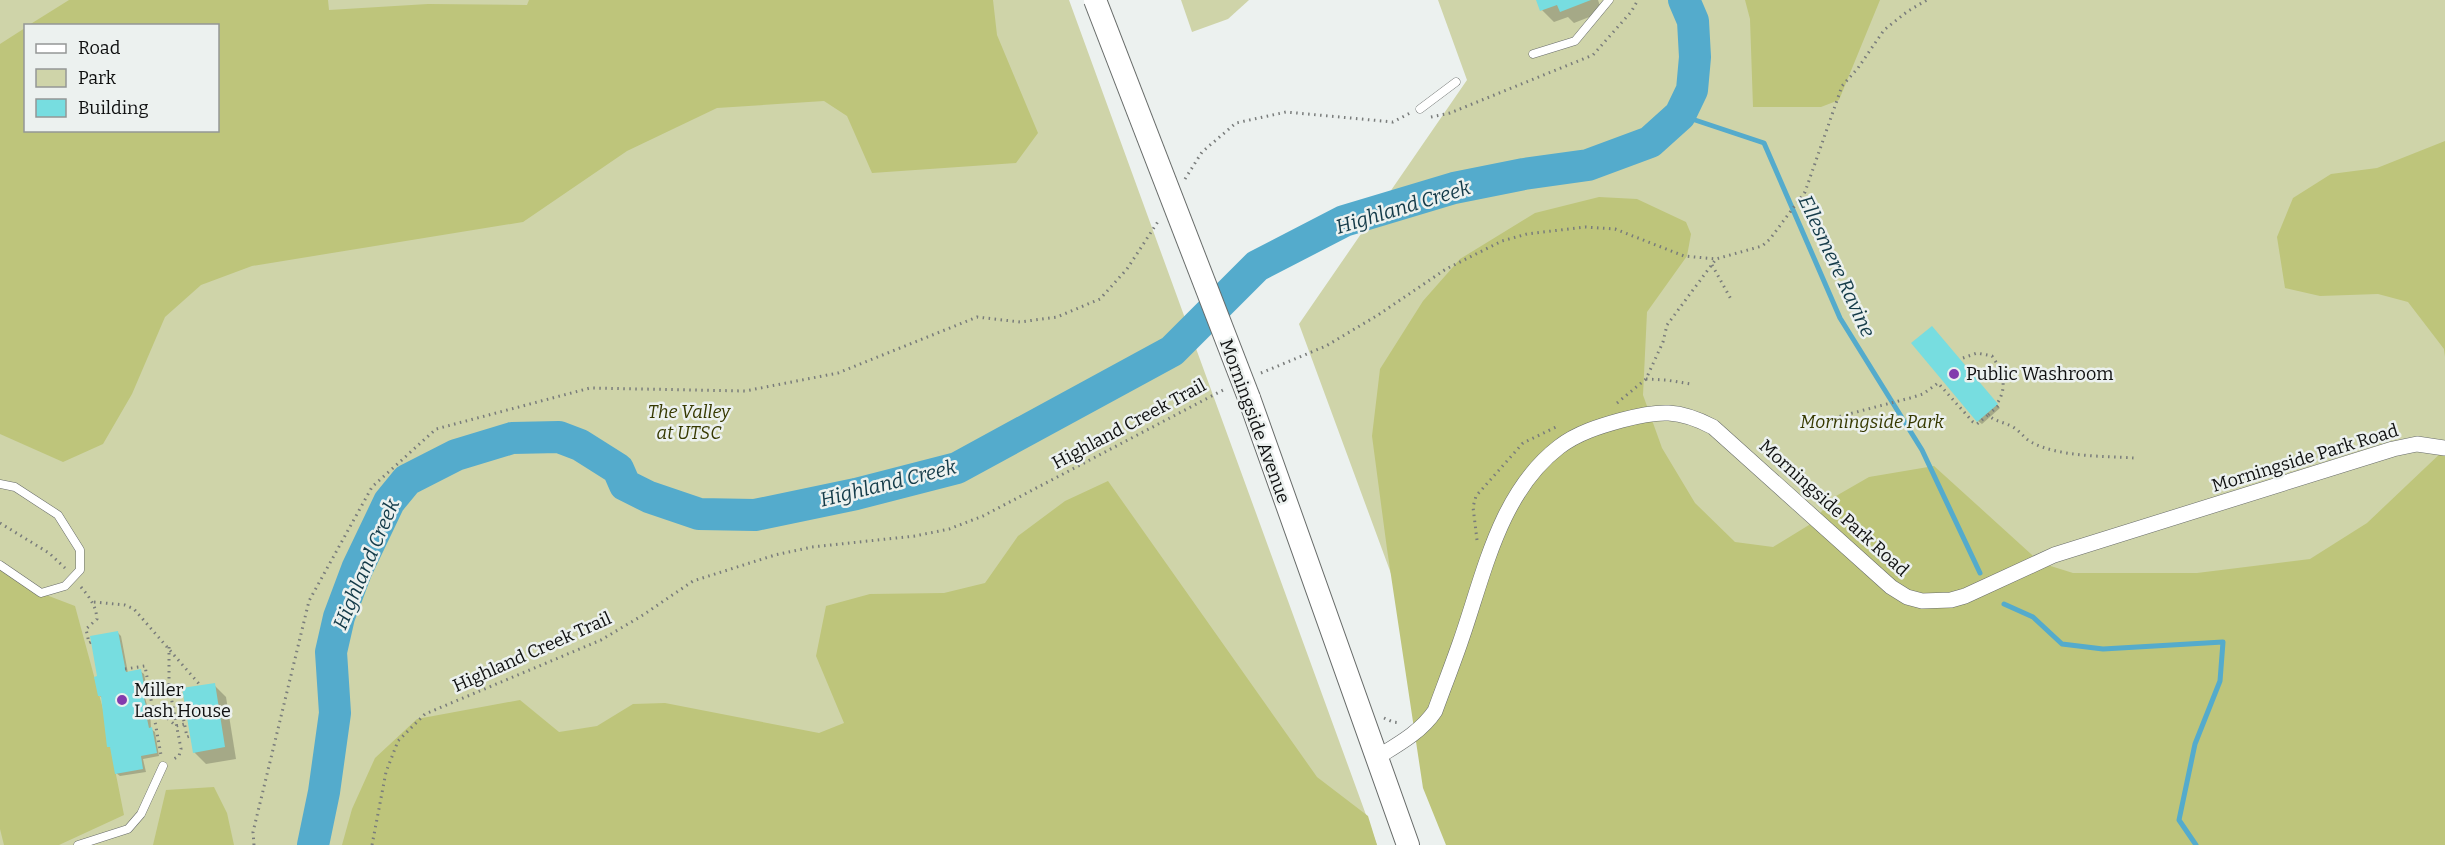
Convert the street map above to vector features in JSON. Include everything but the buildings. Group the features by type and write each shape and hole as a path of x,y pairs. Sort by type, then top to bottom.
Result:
{"main road":[{"name":"Morningside Avenue","path":"1095,0 1248,399 1408,845"}],"street":[{"name":"Morningside Park Road","path":"1376,758 1422,726 1435,711 1501,525 1536,468 1561,445 1603,425 1634,417 1672,412 1694,417 1713,427 1891,586 1907,597 1929,601 1965,596 2054,555 2393,449 2417,444 2445,448"}],"lane":[{"path":"1533,54 1575,41 1609,0"},
{"path":"1420,109 1456,82"},
{"path":"0,484 15,487 58,515 80,550 80,570 65,586 41,593 0,565"},
{"path":"78,845 128,829 141,814 163,765"}],"path":[{"path":"1428,118 1450,113 1593,55 1631,12 1638,0"},
{"path":"1261,373 1326,346 1378,315 1446,269 1502,241 1527,234 1585,227 1616,230 1684,256 1716,259 1755,249 1770,239 1805,192 1842,86 1858,68 1884,30 1908,11 1927,0"},
{"path":"1183,181 1202,152 1236,123 1286,112 1393,122 1420,109"},
{"path":"1406,115 1412,118"},
{"path":"254,845 256,821 309,601 372,487 436,429 590,388 745,390 838,373 976,317 1020,322 1057,317 1100,299 1127,269 1165,211"},
{"path":"1712,265 1732,302"},
{"path":"1799,427 1923,394 1938,383 1973,423 1977,424 1999,405 1998,402 2005,387 1999,366 1992,356 1977,353 1963,358"},
{"path":"1647,379 1691,384"},
{"name":"Highland Creek Trail","path":"372,845 386,772 398,741 425,714 602,640 693,581 775,555 812,547 915,536 949,529 983,516 1207,396 1229,387"},
{"path":"1988,415 1997,422 2010,426 2039,446 2098,456 2134,458"},
{"path":"0,523 49,553 73,577 93,602 97,619 86,628 89,643 91,642"},
{"path":"93,602 129,606 169,647 200,686"},
{"path":"125,669 144,666 163,765 180,754 169,686 169,647"},
{"path":"148,689 169,686"},
{"path":"185,710 182,711 187,737 190,736"},
{"path":"151,711 171,719 176,726"},
{"path":"176,726 185,724"}],"green space":[{"name":"The Valley at UTSC","path":"0,0 1069,0 1377,845 0,845"},
{"path":"69,0 328,0 329,10 428,4 527,5 529,0 993,0 997,35 1038,133 1016,163 872,173 847,116 824,101 717,108 627,151 523,222 252,266 201,285 165,317 132,394 103,444 63,462 0,434 0,44 24,29 24,132 219,132 219,24 31,24"},
{"path":"1181,0 1249,0 1228,19 1192,32"},
{"name":"Morningside Park","path":"1438,0 2445,0 2445,845 1407,617 1299,324 1467,80"},
{"path":"1745,0 1880,0 1839,100 1821,107 1753,107 1750,19"},
{"path":"2445,141 2445,357 2444,349 2408,302 2378,294 2320,296 2285,288 2277,237 2293,198 2331,174 2377,168"},
{"path":"1599,197 1637,199 1686,222 1691,234 1687,256 1647,312 1643,395 1662,448 1695,503 1735,542 1773,547 1809,525 1836,496 1869,477 1934,466 2041,563 2073,573 2197,573 2310,559 2367,523 2445,449 2445,845 1446,845 1423,788 1387,549 1372,436 1380,369 1423,301 1460,259 1535,213"},
{"path":"1108,481 1317,777 1368,816 1377,845 342,845 352,809 375,758 417,719 520,700 559,732 597,726 633,704 665,703 819,733 844,723 816,656 826,606 870,594 944,593 985,583 1018,536 1065,501"},
{"path":"0,562 41,593 75,606 103,709 124,815 59,845 4,845 0,829"},
{"path":"214,787 227,813 234,845 153,845 166,790"}],"waterway":[{"name":"Highland Creek","path":"313,845 324,792 335,713 331,652 339,617 357,569 389,502 407,480 456,455 512,438 559,437 580,445 618,469 625,485 649,497 699,514 755,515 856,494 957,468 1172,351 1257,266 1344,221 1454,188 1524,174 1588,165 1650,142 1680,115 1692,90 1695,57 1693,21 1684,0"},
{"name":"Ellesmere Ravine","path":"1680,115 1764,143 1840,318 1922,450 1980,573"},
{"name":"Ellesmere Ravine","path":"2004,604 2033,617 2062,644 2103,649 2223,642 2220,681 2195,744 2179,820 2196,845"}],"place":[{"name":"Public Washroom","path":"1954,374"},
{"name":"Miller Lash House","path":"122,700"}]}
